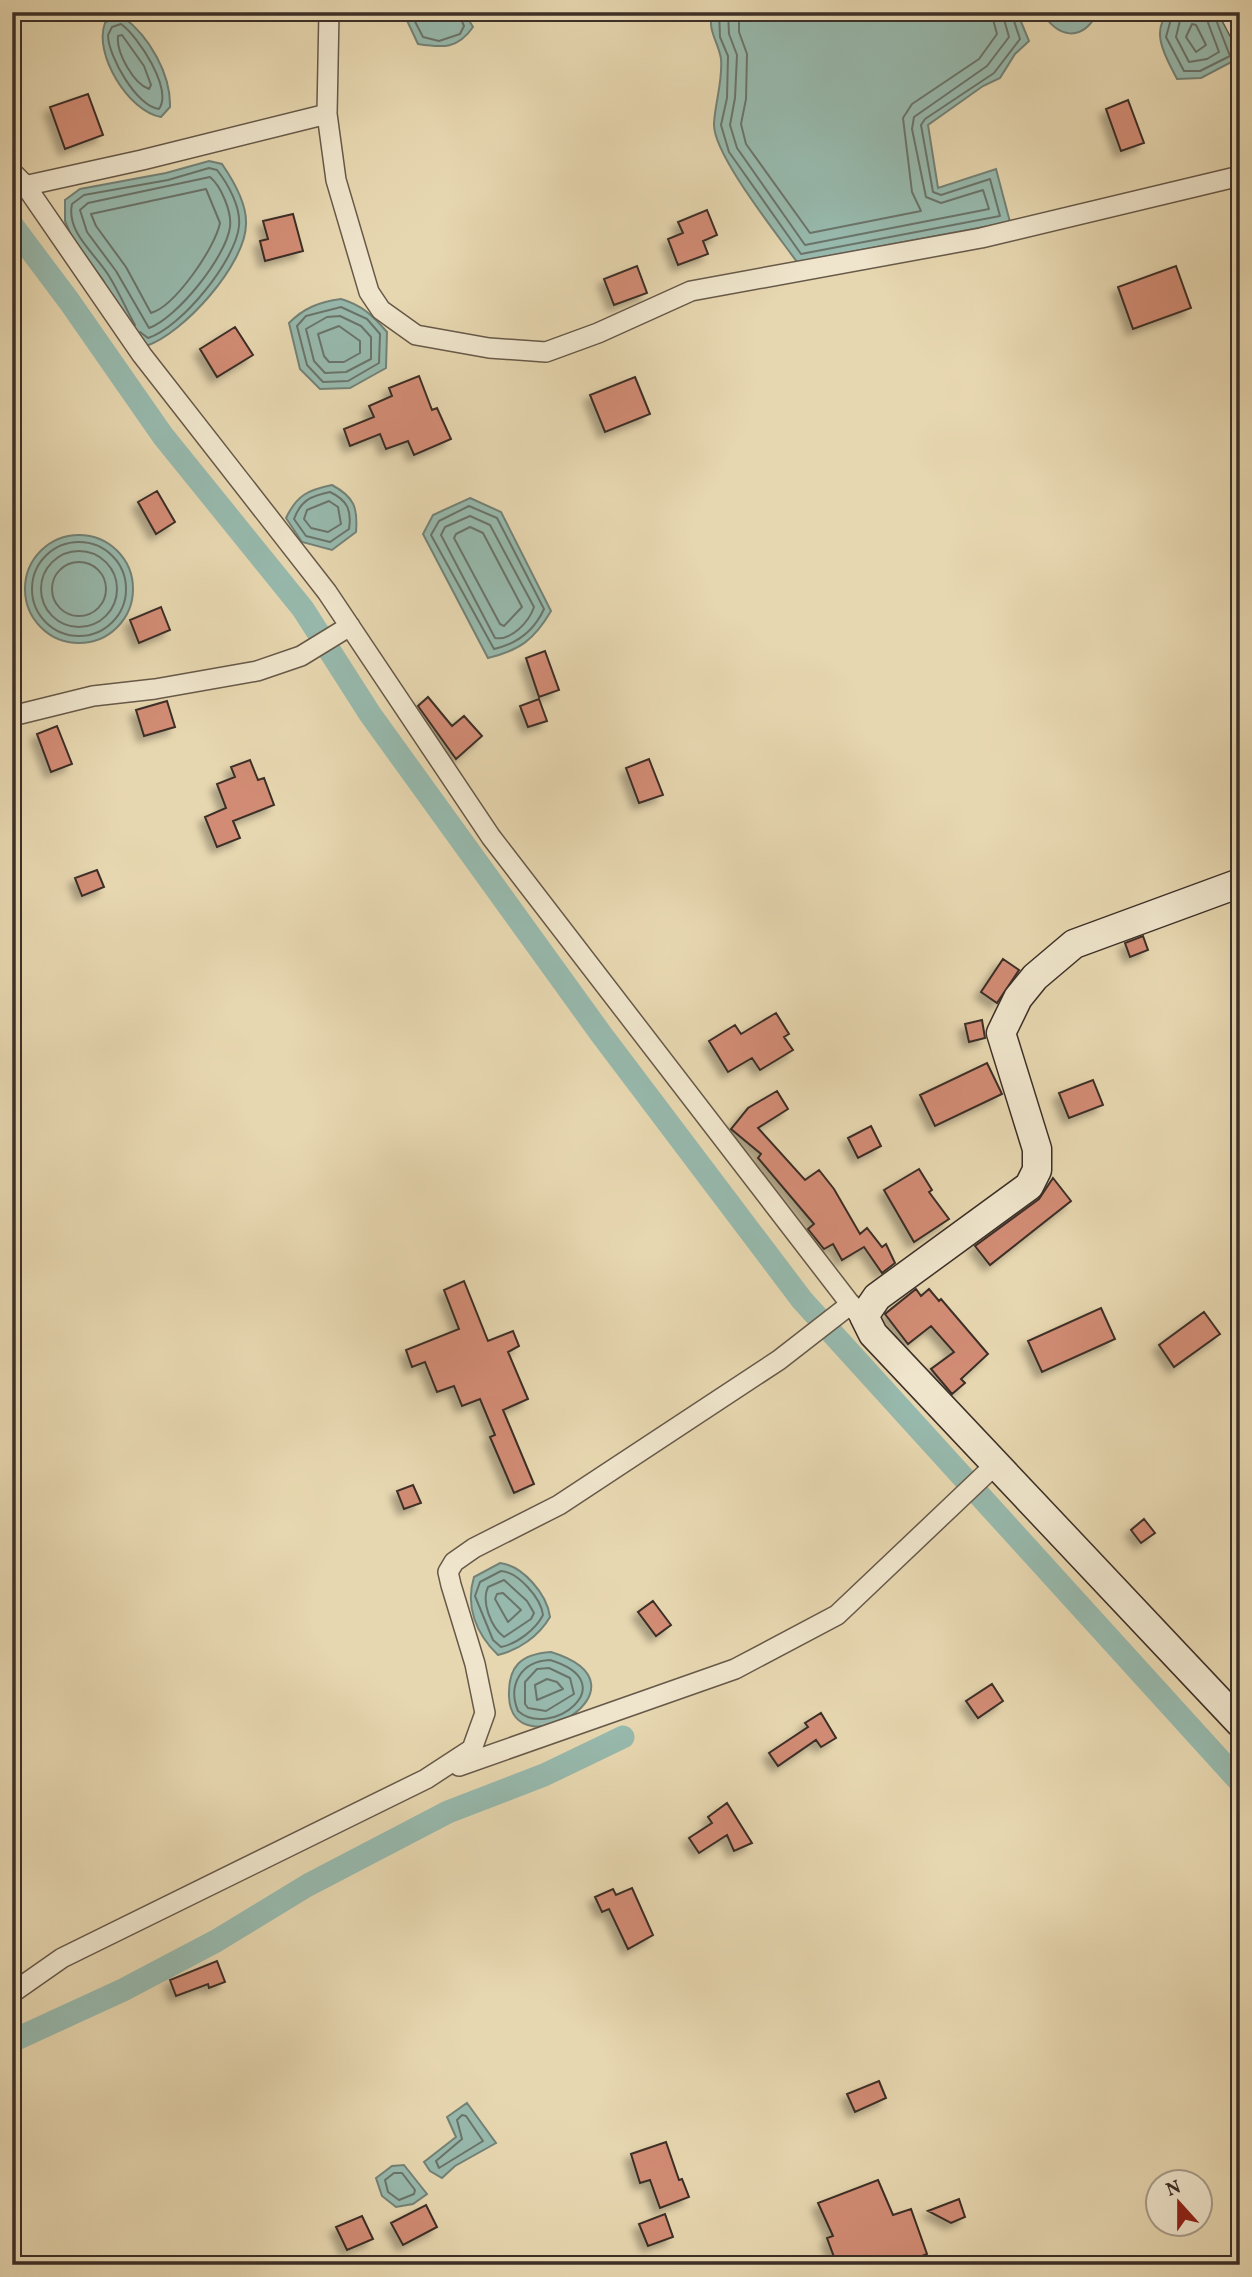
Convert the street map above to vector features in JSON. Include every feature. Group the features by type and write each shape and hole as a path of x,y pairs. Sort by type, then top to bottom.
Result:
{"street":[{"path":"329,12 327,114 343,205 369,292 380,310 416,335 489,348 546,352 598,333 639,312 691,292 981,238 1240,176"},
{"path":"1229,12 1240,33"},
{"path":"327,114 142,160 17,182 142,355 327,592 492,836 858,1314 995,1465 1240,1723"},
{"path":"12,716 93,696 155,690 257,671 301,656 349,626"},
{"path":"12,1993 62,1958 165,1905 206,1889 431,1775 472,1749 485,1713 475,1664 448,1572 454,1562 474,1548 559,1506 779,1360 867,1310 877,1297 1029,1186 1037,1170 1037,1149 1002,1033 1018,998 1035,977 1074,944 1240,883"},
{"path":"431,1775 735,1670 837,1615 995,1465"}],"water":[{"path":"403,12 464,12 473,27 456,43 435,46 418,44"},
{"path":"713,12 1017,12 1029,41 1015,54 1000,78 983,86 928,125 938,188 996,169 1010,222 797,262 748,194 716,137 714,124 721,59 711,24"},
{"path":"1042,12 1098,12 1085,29 1070,33 1055,27"},
{"path":"1169,12 1218,12 1228,26 1239,58 1201,78 1177,79 1160,37 1160,28"},
{"path":"123,17 150,45 167,82 170,107 161,117 137,105 116,80 109,65 104,50 105,23 113,18"},
{"path":"209,161 222,164 239,192 246,216 243,240 236,258 210,296 177,328 146,346 119,312 103,280 73,240 65,221 65,200 80,189 166,173"},
{"path":"341,299 367,312 387,332 386,368 350,388 320,389 300,369 289,323 312,306"},
{"path":"332,485 353,504 356,532 332,550 302,542 286,518 294,504 304,495"},
{"path":"470,498 501,512 551,611 532,637 518,647 488,658 423,534 433,515"},
{"path":"79,535 100,539 117,551 129,568 133,589 129,610 117,627 100,639 79,643 58,639 41,627 29,610 25,589 29,568 41,551 58,539"},
{"path":"500,1563 517,1569 532,1582 544,1599 550,1617 528,1641 498,1655 478,1629 471,1598 474,1577"},
{"path":"551,1652 581,1667 591,1684 587,1701 572,1715 552,1724 532,1726 516,1717 509,1696 511,1677 514,1669 524,1659"},
{"path":"467,2103 496,2143 455,2166 442,2178 430,2171 424,2162 456,2137 447,2117"},
{"path":"404,2165 427,2194 413,2204 396,2207 382,2196 376,2178 392,2166"}],"building":[{"path":"88,94 103,135 65,149 50,107"},
{"path":"1128,100 1144,143 1121,151 1106,109"},
{"path":"707,210 717,235 703,241 708,254 678,265 668,239 683,233 678,222"},
{"path":"293,214 303,251 265,261 260,241 268,239 263,221"},
{"path":"637,266 647,293 614,305 604,279"},
{"path":"1176,266 1191,308 1133,329 1118,287"},
{"path":"235,327 253,355 217,377 200,349"},
{"path":"419,376 432,410 437,408 451,439 414,455 408,441 386,449 380,434 350,446 344,429 374,417 369,406 392,396 389,388"},
{"path":"635,377 650,414 605,432 590,395"},
{"path":"157,491 175,522 156,534 138,502"},
{"path":"161,607 170,630 139,643 130,620"},
{"path":"545,651 559,690 539,697 526,658"},
{"path":"428,697 452,726 464,716 482,736 456,759 418,706"},
{"path":"539,699 547,721 528,727 520,706"},
{"path":"167,701 175,727 144,736 136,710"},
{"path":"57,726 72,764 51,772 37,734"},
{"path":"649,759 663,795 639,803 626,768"},
{"path":"250,760 258,780 264,778 274,805 233,821 240,838 217,847 205,817 226,808 217,784 235,777 231,767"},
{"path":"97,870 104,887 82,896 75,878"},
{"path":"1143,936 1148,950 1130,957 1125,943"},
{"path":"1003,959 1019,970 997,1003 981,992"},
{"path":"776,1013 789,1034 784,1037 793,1050 760,1070 752,1058 728,1072 709,1041 735,1025 741,1034"},
{"path":"982,1020 985,1038 969,1042 965,1024"},
{"path":"987,1063 1002,1094 935,1126 920,1095"},
{"path":"1093,1080 1103,1105 1069,1118 1059,1093"},
{"path":"777,1091 788,1109 758,1128 805,1180 819,1170 834,1189 860,1234 867,1228 882,1247 886,1244 895,1263 882,1273 864,1247 842,1260 833,1244 824,1249 808,1229 814,1224 758,1158 761,1154 731,1129 748,1108"},
{"path":"871,1126 881,1146 858,1158 848,1138"},
{"path":"919,1169 932,1190 929,1192 949,1219 914,1242 884,1190"},
{"path":"1053,1178 1071,1201 990,1265 975,1246 1039,1199"},
{"path":"464,1281 488,1341 513,1331 519,1346 508,1352 528,1399 503,1410 534,1484 514,1493 490,1437 495,1435 480,1399 462,1406 454,1386 437,1392 425,1362 412,1367 406,1350 459,1329 444,1290"},
{"path":"916,1289 921,1296 929,1289 939,1301 941,1299 988,1354 961,1379 965,1383 952,1394 931,1369 954,1352 931,1326 908,1344 885,1314"},
{"path":"1101,1308 1115,1339 1042,1372 1028,1341"},
{"path":"1204,1312 1220,1334 1174,1367 1159,1345"},
{"path":"413,1485 421,1503 404,1509 397,1491"},
{"path":"1144,1519 1155,1533 1141,1543 1131,1530"},
{"path":"653,1601 671,1625 656,1636 638,1612"},
{"path":"992,1684 1003,1701 978,1718 966,1701"},
{"path":"821,1713 836,1738 821,1747 816,1740 778,1766 769,1753 808,1727 805,1723"},
{"path":"727,1803 752,1843 734,1851 727,1835 699,1853 689,1838 712,1823 708,1817"},
{"path":"632,1888 653,1935 628,1949 609,1909 602,1912 595,1897 613,1889 616,1895"},
{"path":"217,1961 225,1982 209,1988 208,1984 176,1996 170,1980"},
{"path":"879,2081 886,2098 855,2112 847,2094"},
{"path":"666,2142 679,2180 682,2179 689,2197 660,2208 650,2180 640,2183 631,2154"},
{"path":"878,2180 893,2215 911,2209 927,2254 900,2265 837,2265 827,2238 833,2236 818,2203"},
{"path":"959,2199 965,2217 951,2223 928,2211"},
{"path":"426,2205 437,2227 403,2245 391,2223"},
{"path":"665,2214 673,2237 648,2246 639,2224"},
{"path":"362,2216 373,2239 347,2250 336,2227"}],"waterway":[{"path":"12,225 69,301 163,436 303,609 370,714 601,1034 802,1300 1240,1782"},
{"path":"12,2041 123,1990 216,1941 308,1885 448,1812 544,1775 623,1737"}]}
